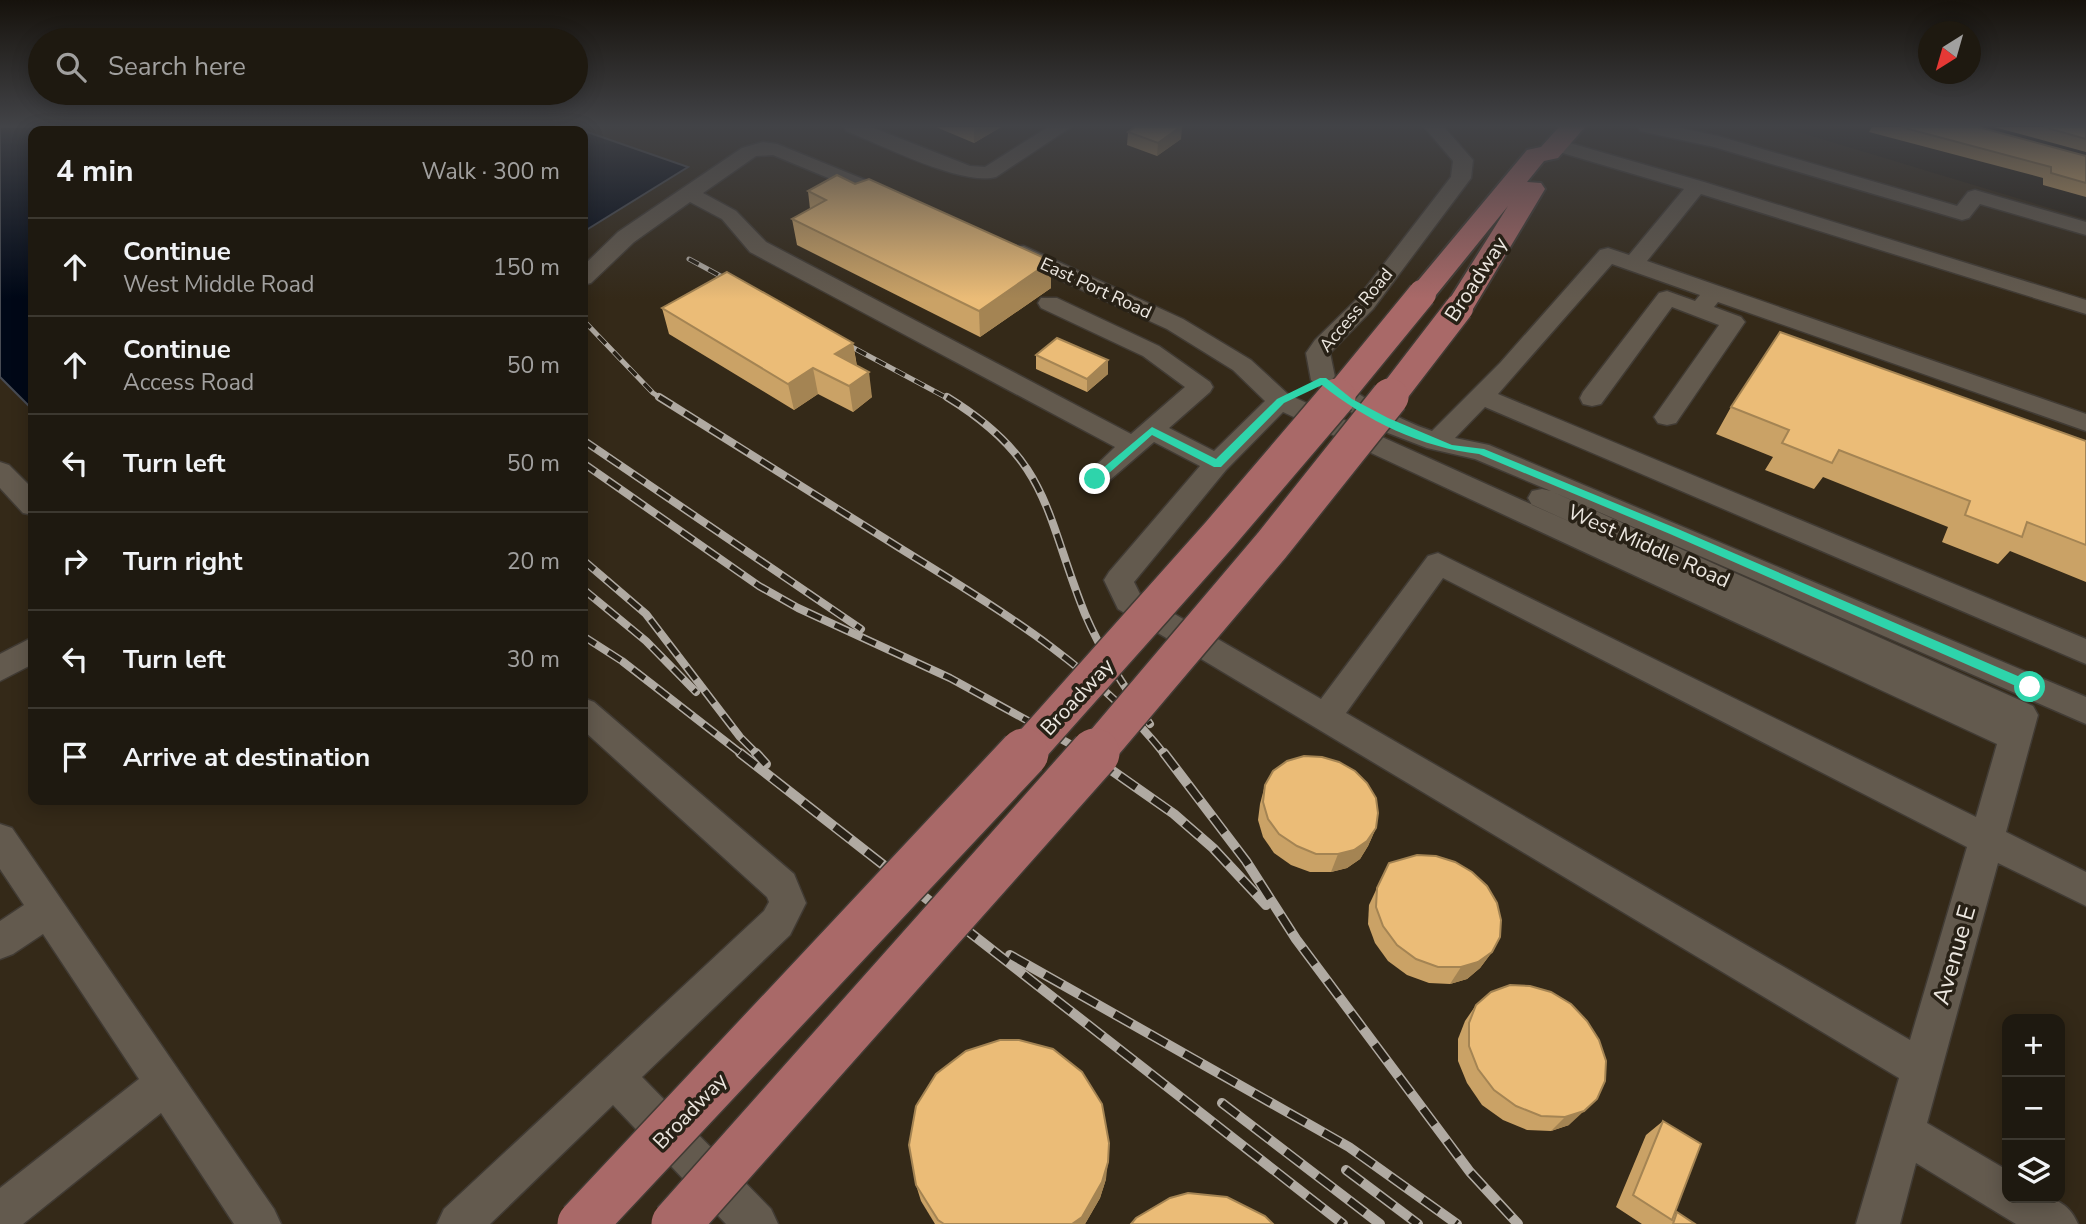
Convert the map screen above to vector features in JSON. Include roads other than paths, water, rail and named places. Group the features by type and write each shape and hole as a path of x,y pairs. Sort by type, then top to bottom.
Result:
{"main road":[{"name":"Broadway","path":"676,1224 928,944 1166,671 1339,464 1440,301 1517,184"},
{"name":"Broadway","path":"582,1224 886,905 1126,644 1298,446 1440,301 1531,184"}],"street":[{"path":"588,273 626,237 703,184"},
{"path":"859,184 912,206"},
{"name":"Access Road","path":"1443,445 1349,401 1323,380 1318,353 1365,304 1456,184"},
{"path":"1691,184 2086,307"},
{"path":"1861,184 1962,214 1975,196 2086,229"},
{"path":"1633,264 1697,186"},
{"path":"689,194 729,215 758,247 1143,438 1217,464"},
{"name":"East Port Road","path":"998,242 1175,324 1242,365 1280,401 2022,713"},
{"path":"1443,445 1481,396 1608,255 1633,264 1707,301 2086,423"},
{"path":"1592,398 1667,298 1707,301 1733,321 1667,417"},
{"path":"1049,303 1151,351 1202,387 1095,479"},
{"path":"1323,380 1280,401 1217,464 1119,580 1128,601 1922,1069"},
{"path":"1481,396 2086,652"},
{"name":"West Middle Road","path":"1443,445 1468,465 2022,713 2086,711"},
{"path":"0,471 28,501"},
{"path":"1325,718 1438,563 2086,890"},
{"path":"0,669 28,652"},
{"name":"Avenue E","path":"1878,1224 2022,713"},
{"path":"458,1224 777,923 788,903 781,886 588,715"},
{"path":"0,839 259,1224"},
{"path":"0,942 47,910"},
{"path":"614,1077 756,1224"},
{"path":"0,1215 165,1084"},
{"path":"1904,1132 2002,1191"},
{"path":"2021,1203 2056,1224"}],"water":[{"path":"0,184 28,184 28,405 0,377"},
{"path":"588,184 660,184 588,229"}],"railway":[{"path":"689,259 739,286"},
{"path":"588,325 659,397"},
{"path":"837,339 949,399"},
{"path":"659,397 974,594 1043,641 1108,694 1138,723 1165,755"},
{"path":"947,397 1007,444 1026,467 1051,517 1092,629 1115,671 1150,724"},
{"path":"588,443 861,629"},
{"path":"588,466 759,586 798,608 950,678 1089,755"},
{"path":"588,564 646,614 740,737 756,753"},
{"path":"588,593 646,641 696,692"},
{"path":"588,639 622,661 743,755"},
{"path":"740,753 1343,1224"},
{"path":"756,753 766,764"},
{"path":"1164,753 1246,861 1296,939 1470,1172 1518,1224"},
{"path":"1089,755 1174,814 1213,848 1266,905"},
{"path":"1010,955 1349,1147 1457,1224"},
{"path":"1222,1103 1380,1224"},
{"path":"1346,1170 1418,1224"}]}
